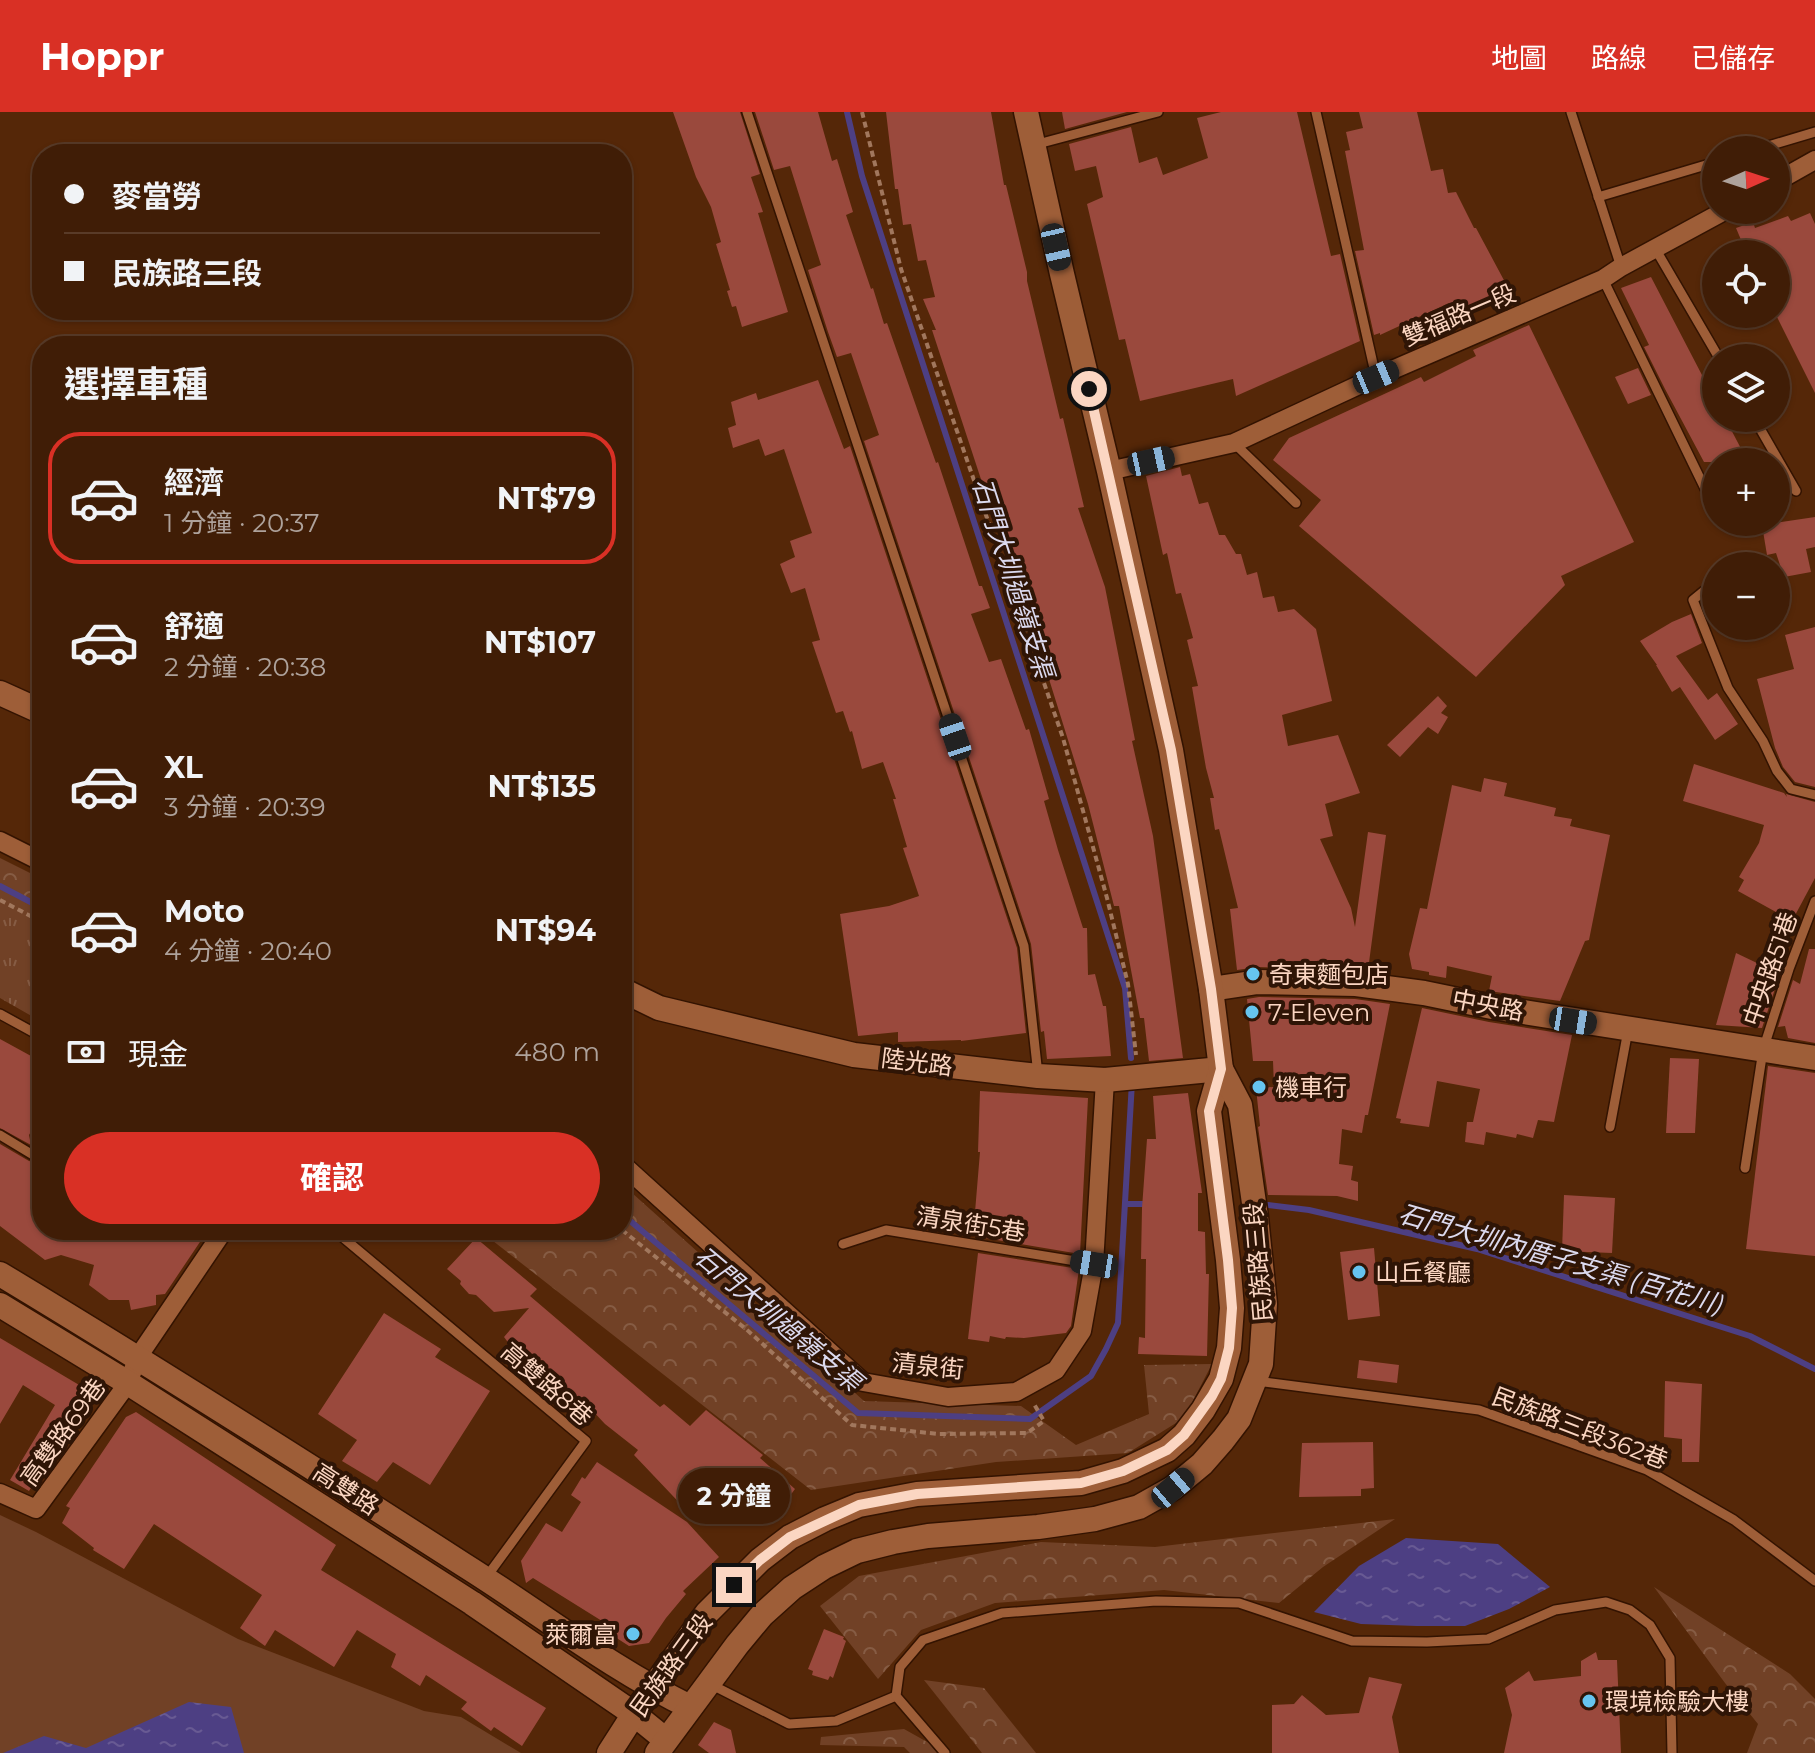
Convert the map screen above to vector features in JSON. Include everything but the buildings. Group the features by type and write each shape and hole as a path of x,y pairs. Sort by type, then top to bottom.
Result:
{"main road":[{"name":"民族路三段","path":"662,1746 762,1615 792,1588 824,1567 857,1551 893,1542 1095,1519 1139,1507 1173,1488 1202,1464 1239,1419 1261,1364 1265,1304 1240,1105 1221,1069 1211,989 1171,750 1026,112"},
{"path":"0,693 32,707"},
{"name":"中央路","path":"1211,989 1258,982 1356,984 1815,1058"},
{"name":"陸光路","path":"632,995 659,1008 854,1055 1038,1076 1105,1080 1221,1069"},
{"name":"民族路三段","path":"609,1753 707,1613 760,1560 790,1537 859,1505 917,1494 1081,1483 1123,1471 1167,1450 1184,1435 1221,1379 1229,1348 1232,1308 1228,1260 1209,1111 1221,1069"},
{"name":"高雙路","path":"0,1274 138,1357 653,1689 690,1707"},
{"name":"高雙路","path":"0,1305 472,1603 634,1714 662,1746"}],"street":[{"path":"1790,174 1815,160"},
{"name":"雙福路一段","path":"1109,471 1234,443 1376,377 1603,279 1702,224"},
{"path":"0,841 32,857"},
{"name":"清泉街","path":"632,1173 863,1382 948,1397 1016,1392 1056,1370 1082,1331 1094,1264 1105,1080"},
{"name":"高雙路69巷","path":"0,1493 36,1509 128,1383 138,1357 217,1240"}],"lane":[{"path":"747,112 1024,946 1038,1076"},
{"path":"1033,145 1158,112"},
{"path":"1316,112 1376,377"},
{"path":"1571,112 1621,267"},
{"path":"1790,140 1815,132"},
{"path":"1598,197 1702,166"},
{"path":"1656,250 1711,344"},
{"path":"1603,279 1702,482"},
{"path":"1762,432 1796,491"},
{"path":"1234,443 1296,503"},
{"path":"1702,593 1693,600 1702,623"},
{"path":"1709,640 1728,688 1763,741 1777,771 1791,789 1815,795"},
{"name":"中央路51巷","path":"1763,1050 1815,901"},
{"path":"0,1014 32,1032"},
{"path":"1610,1127 1628,1030"},
{"path":"1745,1168 1763,1050"},
{"path":"0,1135 32,1154"},
{"name":"清泉街5巷","path":"843,1244 886,1230 1094,1264"},
{"name":"高雙路8巷","path":"346,1240 586,1441 485,1578 472,1603"},
{"name":"民族路三段362巷","path":"1255,1381 1479,1410 1505,1418 1647,1470 1734,1520 1815,1581"},
{"path":"945,1753 896,1696 900,1667 923,1640 1002,1613 1156,1601 1239,1603 1352,1641 1427,1642 1488,1639 1555,1610 1606,1602 1630,1610 1650,1625 1670,1658 1672,1753"},
{"path":"708,1683 789,1724 836,1721 896,1696"}],"path":[{"path":"862,112 901,269 1063,738 1128,984 1138,1077"},
{"path":"0,900 32,917"},
{"path":"1035,1407 1044,1421"}],"green space":[{"path":"0,858 32,874 32,992 0,974"},
{"path":"0,894 32,911 32,1016 0,998"},
{"path":"632,1193 864,1401 1021,1406 1076,1445 1149,1414 1144,1365 1212,1364 1184,1418 1128,1453 996,1462 811,1490 492,1240 632,1240"},
{"path":"0,1515 238,1639 424,1711 461,1717 521,1753 0,1753"},
{"path":"1395,1519 1323,1567 1279,1603 1164,1590 995,1603 921,1630 878,1679 820,1606 859,1576 1041,1542 1155,1547"},
{"path":"1654,1587 1790,1674 1815,1699 1815,1753 1747,1753 1758,1724"},
{"path":"924,1680 984,1688 1036,1753 982,1753"},
{"path":"904,1729 929,1743 937,1753 910,1753 904,1747 820,1745 821,1737"}],"water":[{"path":"1406,1538 1498,1544 1550,1587 1509,1609 1465,1626 1361,1624 1314,1612 1359,1566"},
{"path":"189,1702 231,1707 244,1753 3,1753 44,1736 86,1748"}],"waterway":[{"name":"石門大圳過嶺支渠","path":"847,112 862,176 1125,988 1131,1058"},
{"name":"石門大圳過嶺支渠","path":"0,886 32,903"},
{"name":"石門大圳過嶺支渠","path":"632,1222 858,1413 1030,1419 1091,1376 1118,1323 1132,1082"},
{"name":"石門大圳內厝子支渠 (百花川)","path":"1125,1204 1150,1204"},
{"name":"石門大圳內厝子支渠 (百花川)","path":"1260,1204 1309,1210 1477,1249 1750,1336 1815,1369"}],"place":[{"name":"奇東麵包店","path":"1253,974"},
{"name":"7-Eleven","path":"1252,1012"},
{"name":"機車行","path":"1259,1087"},
{"name":"山丘餐廳","path":"1359,1272"},
{"name":"萊爾富","path":"633,1634"},
{"name":"環境檢驗大樓","path":"1589,1701"}],"route":[{"path":"734,1585 790,1537 859,1505 917,1494 1081,1483 1123,1471 1167,1450 1184,1435 1221,1379 1229,1348 1232,1308 1209,1111 1221,1069 1211,989 1171,750 1089,389"}]}
